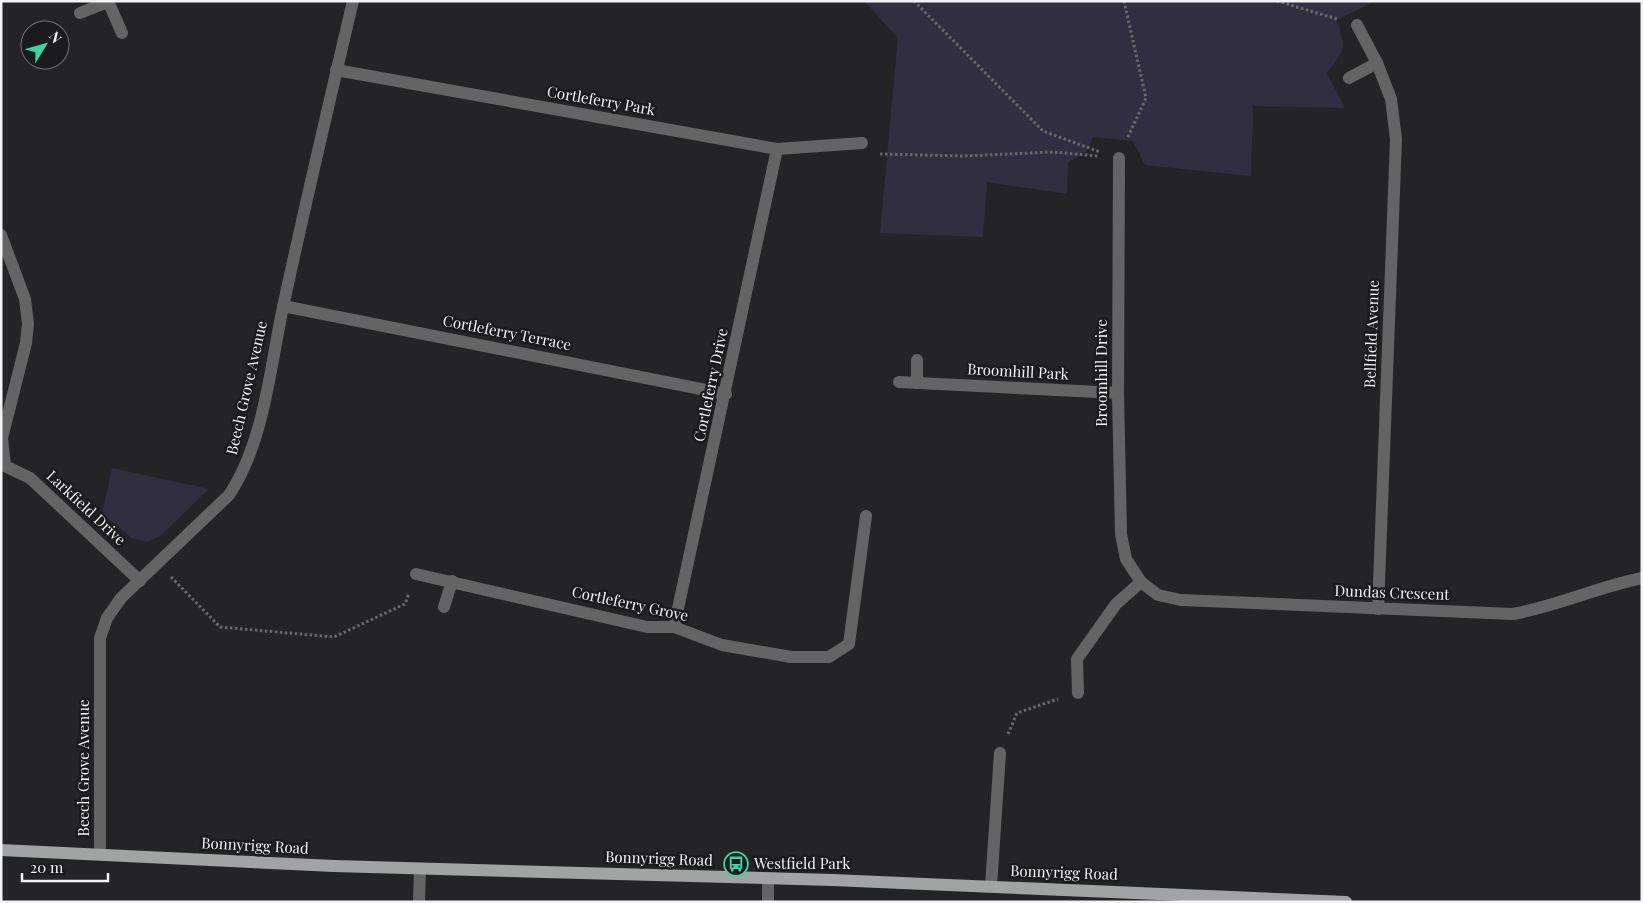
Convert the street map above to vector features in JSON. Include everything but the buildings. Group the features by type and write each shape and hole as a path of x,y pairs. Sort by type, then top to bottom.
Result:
{"main road":[{"name":"Bonnyrigg Road","path":"1,850 420,869 768,878 1346,902"}],"street":[{"path":"80,12 108,1 122,34"},
{"name":"Beech Grove Avenue","path":"100,854 100,638 107,618 121,598 229,495 243,474 253,449 283,306 352,1"},
{"name":"Bellfield Avenue","path":"1357,25 1378,63 1391,99 1396,139 1378,609"},
{"path":"1350,78 1378,63"},
{"name":"Cortleferry Park","path":"336,70 777,149 862,143"},
{"name":"Cortleferry Drive","path":"674,627 726,394 777,149"},
{"name":"Broomhill Drive","path":"1119,158 1118,393 1121,534 1126,560 1141,582"},
{"name":"Larkfield Drive","path":"1,235 25,299 28,324 26,343 2,438 3,467 30,478 140,580"},
{"name":"Cortleferry Terrace","path":"283,306 726,394"},
{"path":"917,360 917,383"},
{"name":"Broomhill Park","path":"899,382 1118,393"},
{"name":"Cortleferry Grove","path":"416,574 647,627 674,627 722,645 791,657 829,657 848,644 866,516"},
{"name":"Dundas Crescent","path":"1141,582 1158,595 1181,600 1513,614 1544,608 1619,583 1642,578"},
{"path":"444,607 452,581"},
{"path":"1078,693 1077,659 1116,604 1141,582"},
{"path":"991,886 1000,753"},
{"path":"419,902 420,869"},
{"path":"768,878 768,902"}],"path":[{"path":"914,1 1043,131 1119,158"},
{"path":"1119,158 1146,98 1124,1"},
{"path":"1277,1 1357,25"},
{"path":"862,143 876,154 963,156 1053,152 1119,158"},
{"path":"140,580 166,573 220,627 334,637 405,604 416,574"},
{"path":"1000,753 1017,713 1078,693"}],"shaded area":[{"path":"864,1 1376,1 1336,20 1343,43 1338,59 1327,73 1345,108 1253,106 1251,176 1145,165 1133,141 1093,137 1086,152 1068,162 1067,194 987,182 983,237 880,233 898,38"},
{"path":"112,468 209,489 160,536 147,542 132,538 102,514"}],"place":[{"name":"Westfield Park","path":"736,864"}]}
